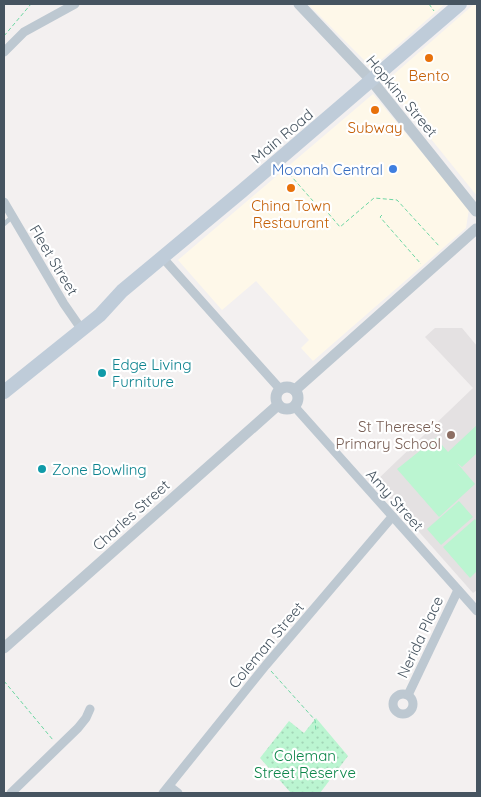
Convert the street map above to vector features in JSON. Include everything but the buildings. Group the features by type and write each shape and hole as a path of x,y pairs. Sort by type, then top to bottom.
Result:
{"main road":[{"name":"Main Road","path":"4,381 79,327 100,315 122,291 372,81 460,4"},
{"name":"Main Road","path":"4,392 79,327"}],"street":[{"path":"4,52 24,32 75,4"},
{"name":"Hopkins Street","path":"300,4 372,81 477,211"},
{"name":"Fleet Street","path":"4,202 79,327"},
{"path":"294,390 476,230 472,222 477,211"},
{"path":"162,257 280,389"},
{"path":"289,387 294,390 298,396 294,406 284,408 278,405 276,395 280,389 289,387"},
{"name":"Charles Street","path":"4,648 278,405"},
{"name":"Amy Street","path":"294,406 477,611"},
{"name":"Coleman Street","path":"166,790 266,665 392,517"},
{"name":"Nerida Place","path":"408,695 458,590"},
{"path":"465,598 477,603"},
{"path":"11,793 78,728 90,709"},
{"path":"166,790 178,793"}],"lane":[{"path":"4,224 12,217"}],"path":[{"path":"4,36 31,4"},
{"path":"429,4 434,12"},
{"path":"285,168 320,209 323,207 340,227 374,198 398,200 442,250"},
{"path":"382,216 380,217 423,267"},
{"path":"266,665 315,720 316,732"},
{"path":"4,681 54,740"}],"shaded area":[{"path":"308,4 445,4 372,68"},
{"path":"474,4 477,4 477,196 385,82"},
{"path":"373,94 469,209 466,228 313,361 301,348 309,340 256,281 222,310 178,260"},
{"name":"St Therese's Primary School","path":"435,328 462,328 477,346 477,590 473,593 375,482 473,388 425,337"}],"green space":[{"path":"477,425 477,453 462,467 457,463 475,484 439,517 397,469 436,438 448,452"},
{"path":"459,501 473,517 441,545 427,529"},
{"path":"475,519 477,522 477,571 470,578 443,547"},
{"name":"Coleman Street Reserve","path":"316,718 348,756 320,793 291,793 260,758 289,721 304,733"}],"place":[{"name":"Bento","path":"429,58"},
{"name":"Subway","path":"375,110"},
{"name":"Moonah Central","path":"393,169"},
{"name":"China Town Restaurant","path":"291,188"},
{"name":"Edge Living Furniture","path":"102,373"},
{"name":"St Therese's Primary School","path":"451,435"},
{"name":"Zone Bowling","path":"42,469"}]}
